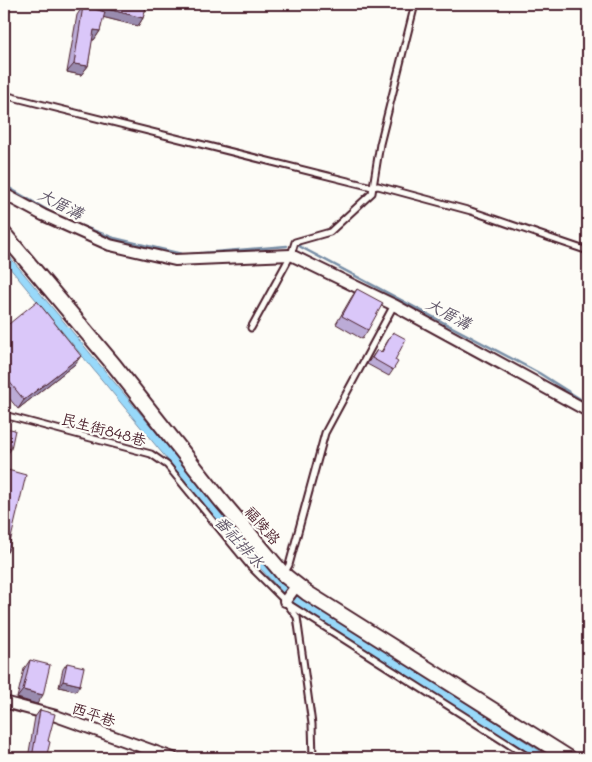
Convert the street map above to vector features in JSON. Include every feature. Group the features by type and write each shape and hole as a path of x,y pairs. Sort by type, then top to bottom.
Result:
{"street":[{"path":"4,194 43,215 110,245 175,260 291,255 394,305 588,411"},
{"name":"福陵路","path":"4,234 114,365 219,498 284,575 569,758"},
{"path":"286,602 297,585"},
{"name":"西平巷","path":"4,702 56,716 173,758"}],"lane":[{"path":"251,328 291,255 295,242 300,239 330,232 372,193 380,144 415,4"},
{"path":"4,95 372,187 378,186 471,211 588,251"},
{"path":"284,575 289,565 325,433 394,305"},
{"name":"民生街848巷","path":"4,415 151,454 167,465 250,566 286,602"},
{"path":"286,602 297,617 312,724 312,758"},
{"path":"286,602 530,758"}],"water":[{"name":"番社排水","path":"4,250 241,534 288,587 284,594 232,538 4,261"},
{"path":"298,593 551,758 535,758 358,648 291,601"}],"building":[{"path":"105,4 147,4 143,18 104,8"},
{"path":"83,6 105,12 100,31 94,30 88,66 74,64"},
{"path":"357,289 383,303 368,330 342,316"},
{"path":"37,301 81,356 24,400 4,375 4,328"},
{"path":"393,332 406,339 395,360 398,362 393,370 372,358 377,350 382,352"},
{"path":"5,428 15,430 11,449 4,447"},
{"path":"4,469 26,475 8,551 4,550"},
{"path":"30,660 50,665 43,695 23,690"},
{"path":"67,663 84,667 80,685 63,681"},
{"path":"40,710 55,714 46,758 32,758"},
{"path":"98,754 114,758 97,758"}],"waterway":[{"name":"大厝溝","path":"4,185 61,218"},
{"name":"大厝溝","path":"73,223 114,238 186,255"},
{"name":"大厝溝","path":"297,245 539,373 588,404"},
{"name":"大厝溝","path":"191,254 287,246"}]}
